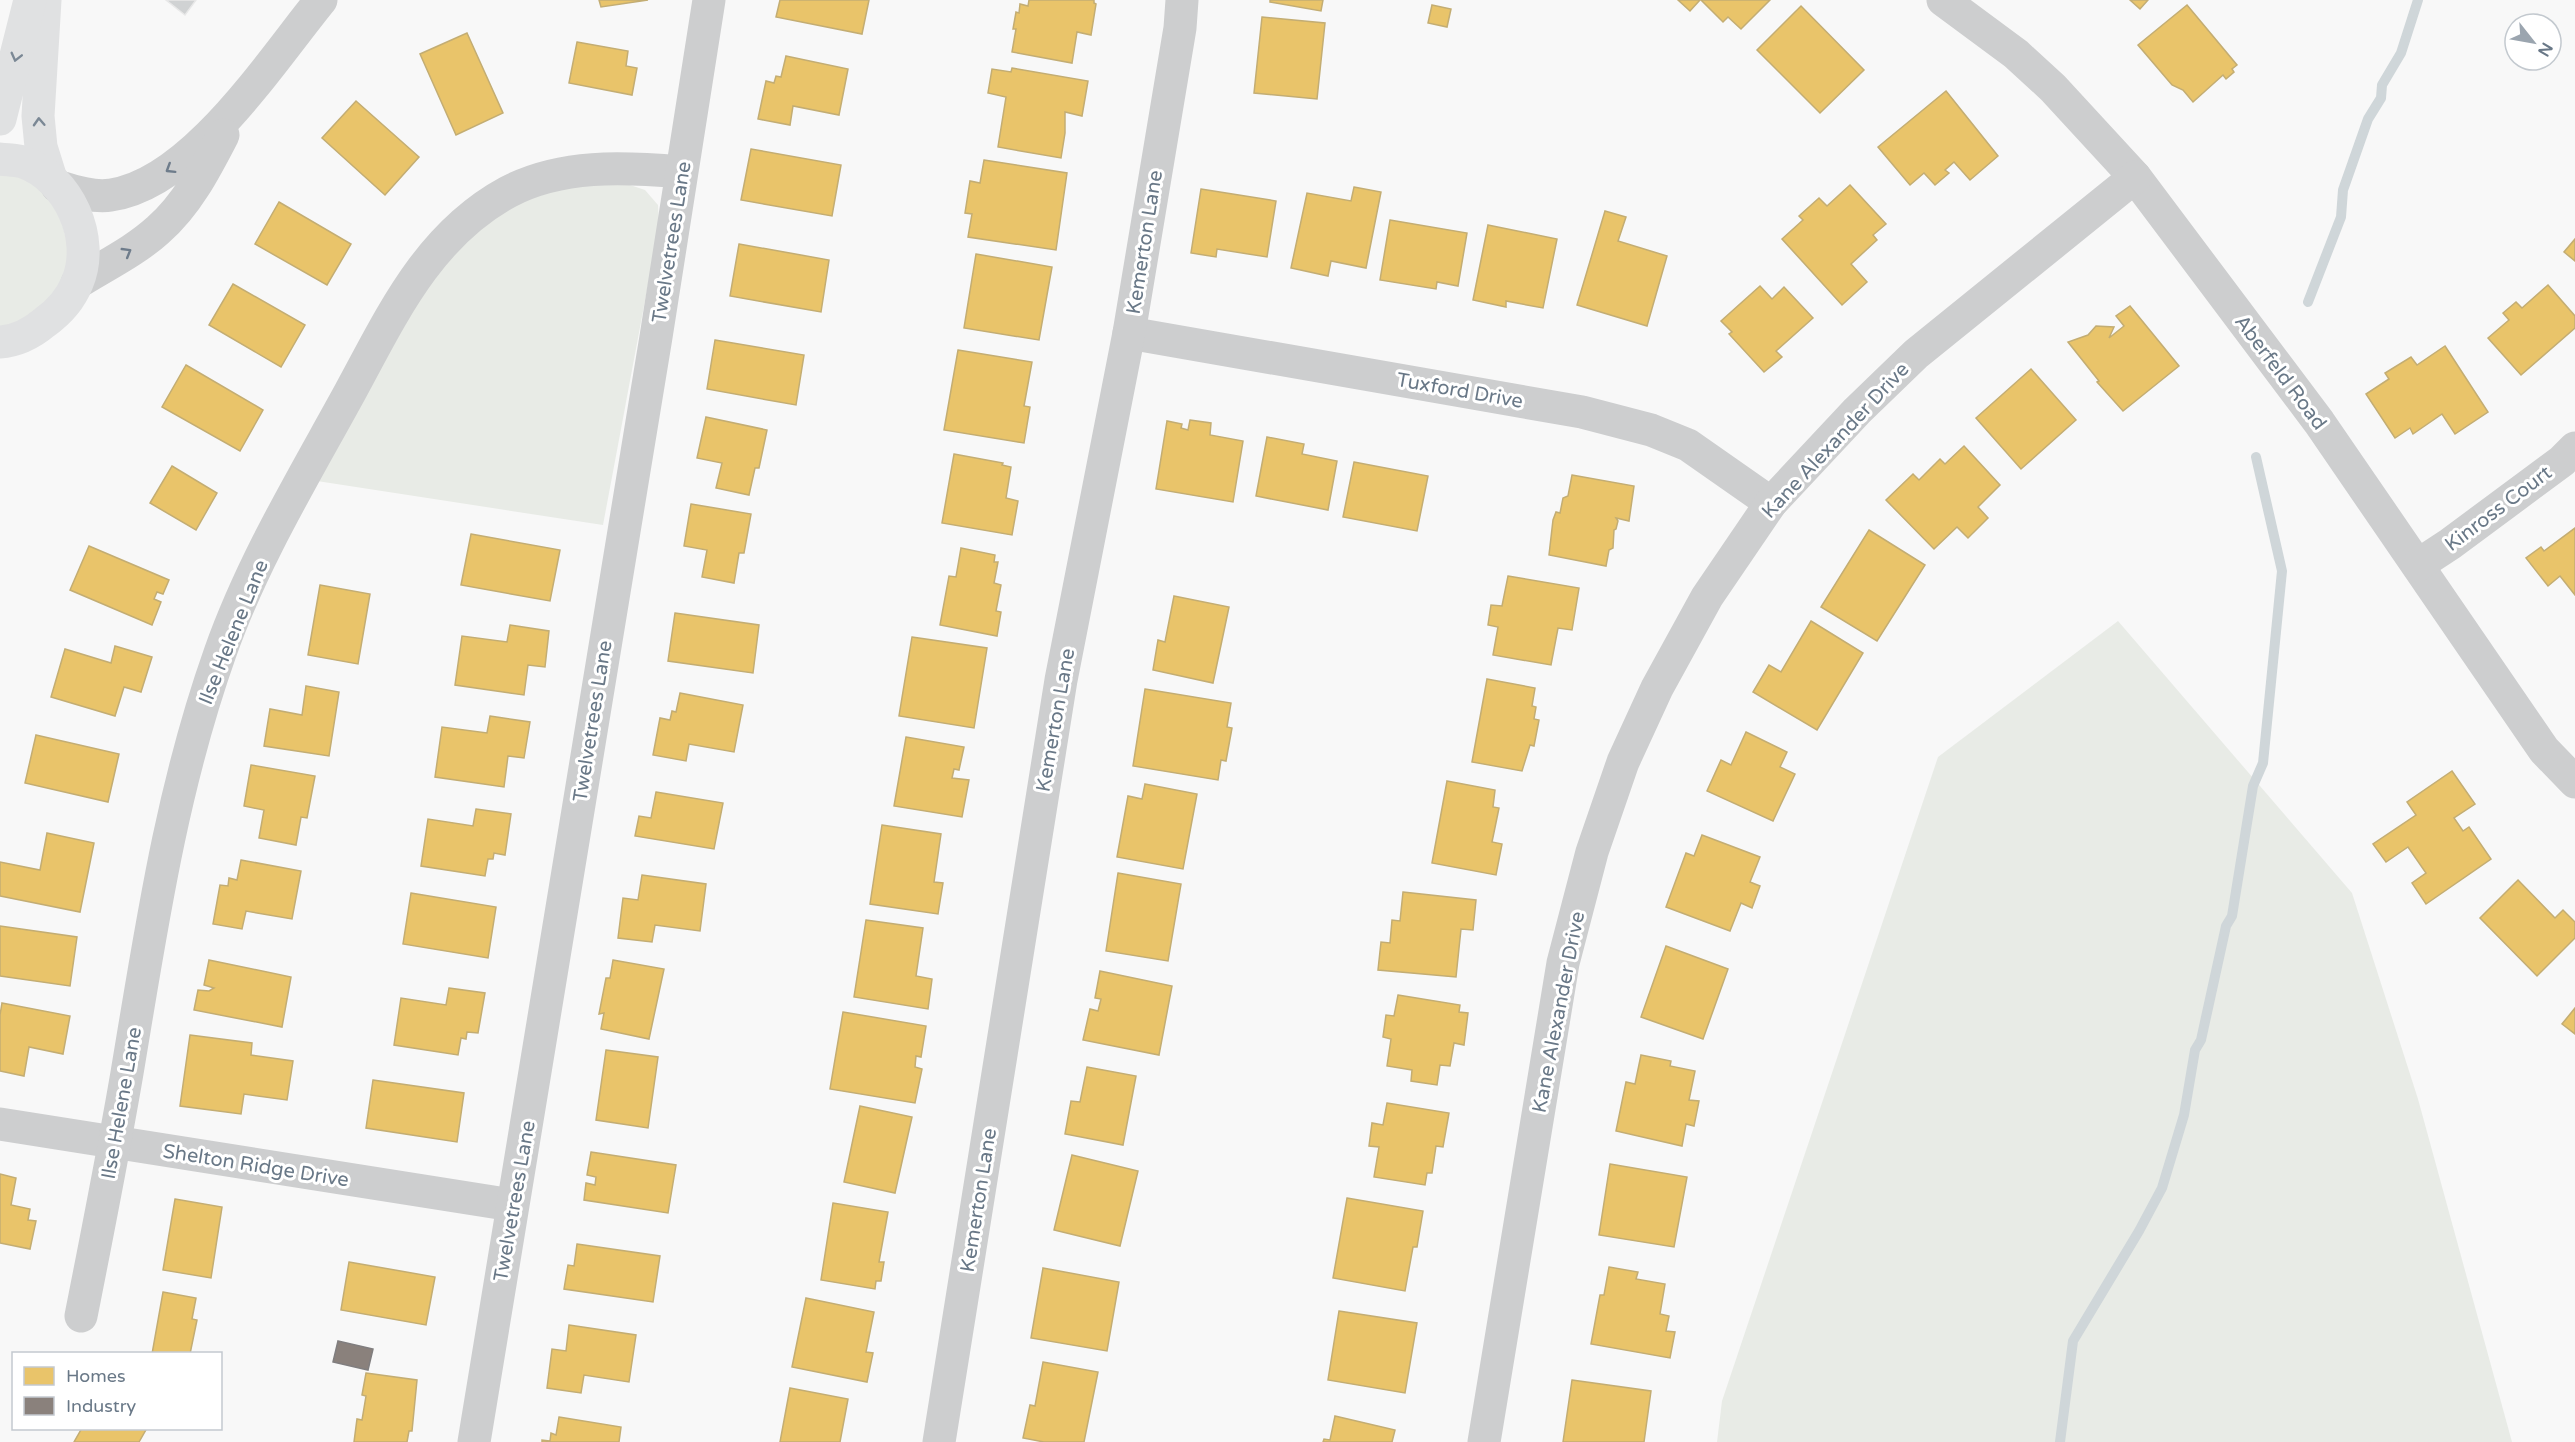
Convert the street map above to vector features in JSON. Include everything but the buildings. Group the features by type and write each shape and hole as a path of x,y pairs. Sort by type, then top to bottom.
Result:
{"main road":[{"path":"0,119 30,0"},
{"path":"4,348 36,330 61,310 77,283 83,255 80,226 69,201 54,182 41,147 38,116 45,0"},
{"path":"0,159 23,162 54,182"}],"street":[{"path":"54,182 109,196 144,185 182,161 243,99 321,0"},
{"name":"Twelvetrees Lane","path":"474,1442 709,0"},
{"name":"Kemerton Lane","path":"939,1442 1061,680 1129,333 1180,28 1182,0"},
{"name":"Aberfeld Road","path":"1961,6 2053,88 2135,177 2319,422 2544,750 2575,782"},
{"path":"77,283 141,243 171,218 205,169 243,99"},
{"name":"Ilse Helene Lane","path":"81,1316 116,1141 162,861 181,780 204,699 247,586 407,287 440,246 471,216 510,191 552,175 596,169 637,168 681,172"},
{"name":"Kane Alexander Drive","path":"1484,1442 1563,963 1592,852 1623,762 1657,688 1707,597 1771,503 1857,411 1916,354 2135,177"},
{"name":"Tuxford Drive","path":"1129,333 1582,411 1651,430 1688,445 1771,503"},
{"name":"Kinross Court","path":"2418,566 2562,461 2575,448"},
{"name":"Shelton Ridge Drive","path":"0,1124 512,1205"}],"shaded area":[{"path":"0,159 51,179 77,283 0,342"},
{"path":"624,183 645,190 658,205 659,226 603,525 317,481 429,282 464,239 502,208 543,193 588,184"},
{"path":"2118,621 2352,893 2418,1099 2512,1442 1717,1442 1722,1401 1938,757"}],"waterway":[{"path":"2308,302 2341,217 2343,190 2368,119 2381,98 2382,85 2401,53 2418,0"},
{"path":"2060,1442 2073,1341 2162,1188 2184,1115 2195,1050 2201,1040 2226,926 2232,916 2253,786 2263,763 2282,571 2256,457"}]}
